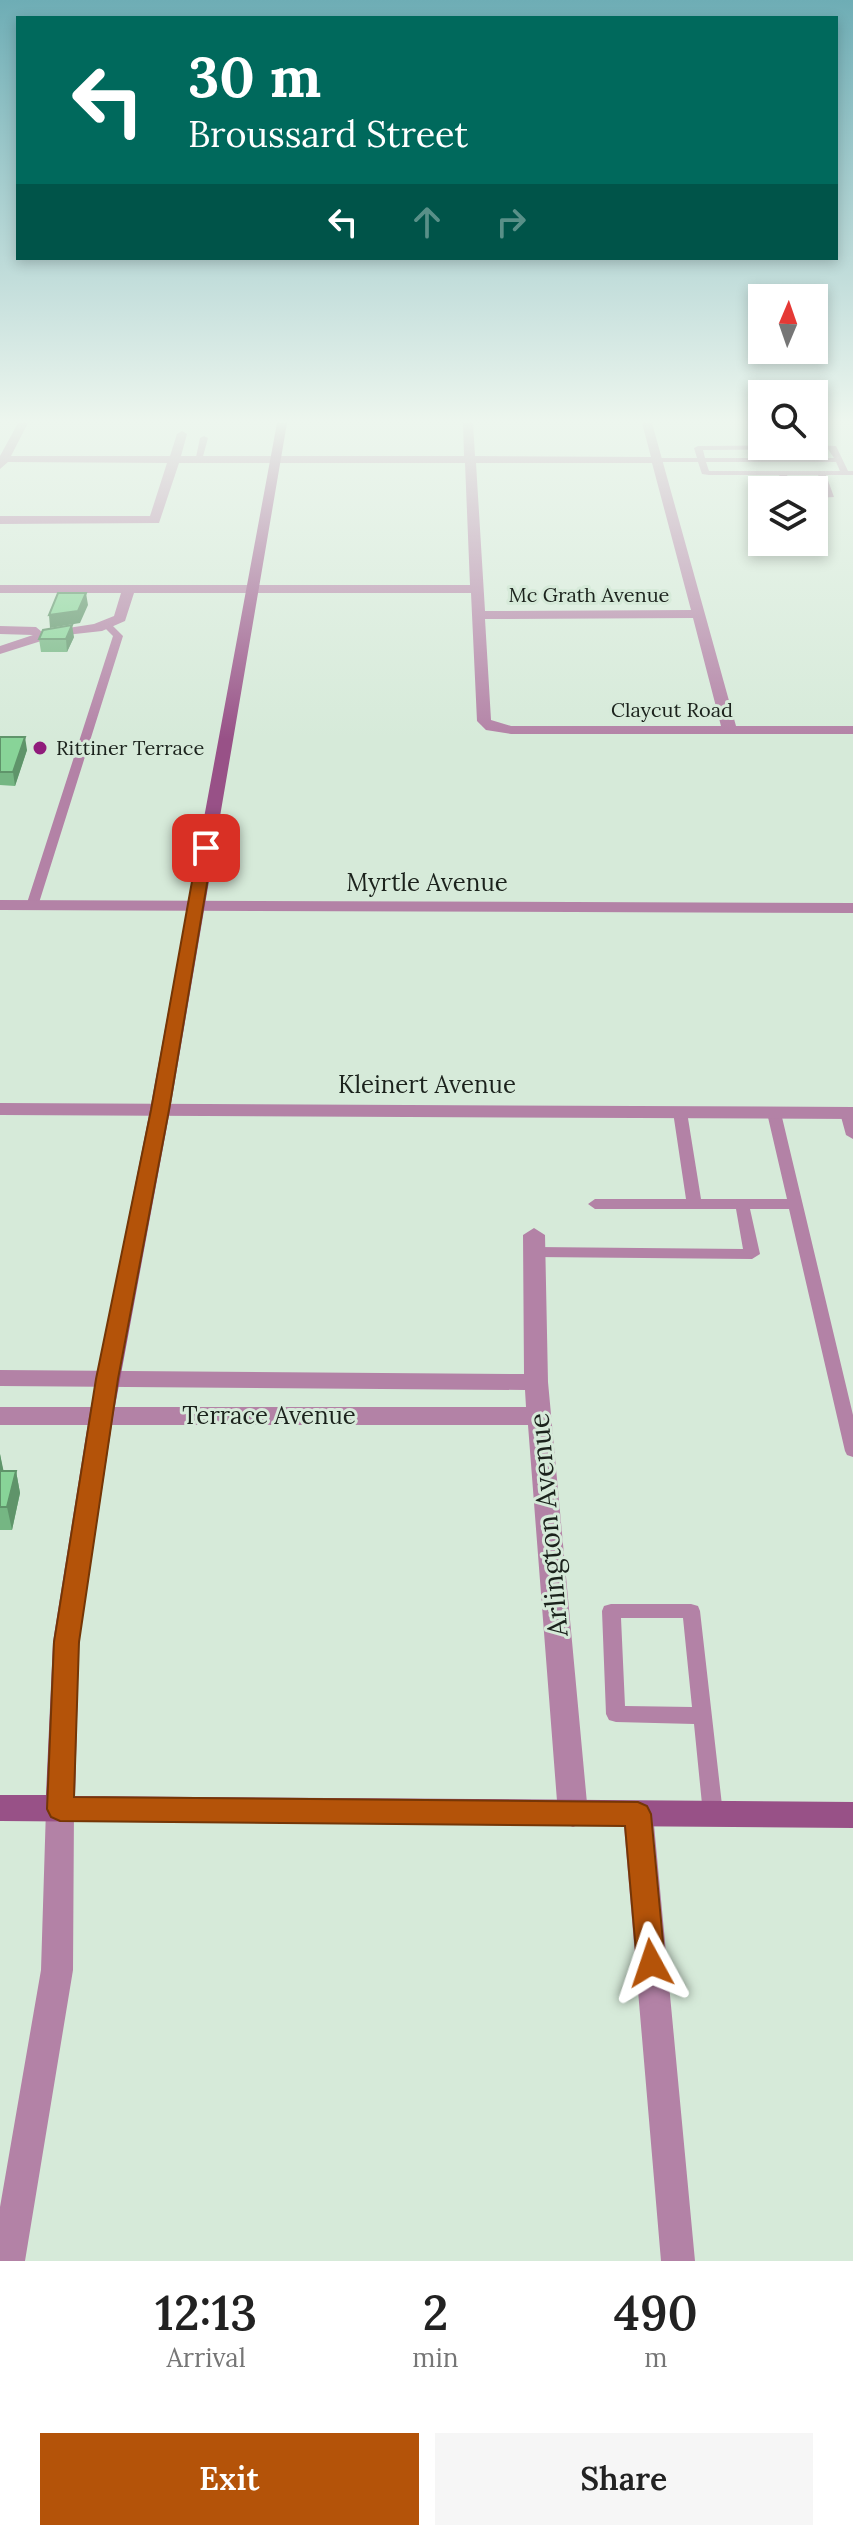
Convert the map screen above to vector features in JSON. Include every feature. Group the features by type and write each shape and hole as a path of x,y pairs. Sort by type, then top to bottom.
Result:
{"street":[{"path":"8,2261 57,1970 66,1642 107,1379 160,1110 262,529"},
{"path":"474,529 479,615"},
{"path":"676,529 730,730"},
{"name":"Mc Grath Avenue","path":"0,589 477,589"},
{"path":"0,650 55,632 106,624 120,618 128,590"},
{"name":"Mc Grath Avenue","path":"479,615 699,614"},
{"name":"Claycut Road","path":"479,615 484,721 491,727 511,730 853,730"},
{"path":"0,630 55,632"},
{"name":"Myrtle Avenue","path":"0,905 853,908"},
{"name":"Kleinert Avenue","path":"0,1109 850,1113"},
{"name":"Arlington Avenue","path":"535,1244 536,1382 573,1814"},
{"name":"Terrace Avenue","path":"0,1378 536,1382"},
{"name":"Terrace Avenue","path":"0,1416 539,1416"},
{"path":"0,1808 853,1815"},
{"path":"638,1814 678,2261"}],"lane":[{"path":"32,906 118,636 106,624"},
{"path":"680,1112 694,1204"},
{"path":"774,1113 853,1451"},
{"path":"850,1113 853,1135"},
{"path":"595,1204 795,1204"},
{"path":"535,1244 752,1254 742,1204"},
{"path":"703,1716 616,1714 611,1611 691,1611 703,1716 713,1814"}],"building":[{"path":"58,593 86,593 78,611 49,615"},
{"path":"72,625 66,639 39,639 43,630"},
{"path":"0,737 25,737 13,772 0,772"},
{"path":"0,1471 16,1471 7,1507 0,1507"}],"place":[{"name":"Rittiner Terrace","path":"40,748"}],"route":[{"path":"206,848 160,1110 107,1379 66,1642 60,1809 638,1814 651,1963"}]}
